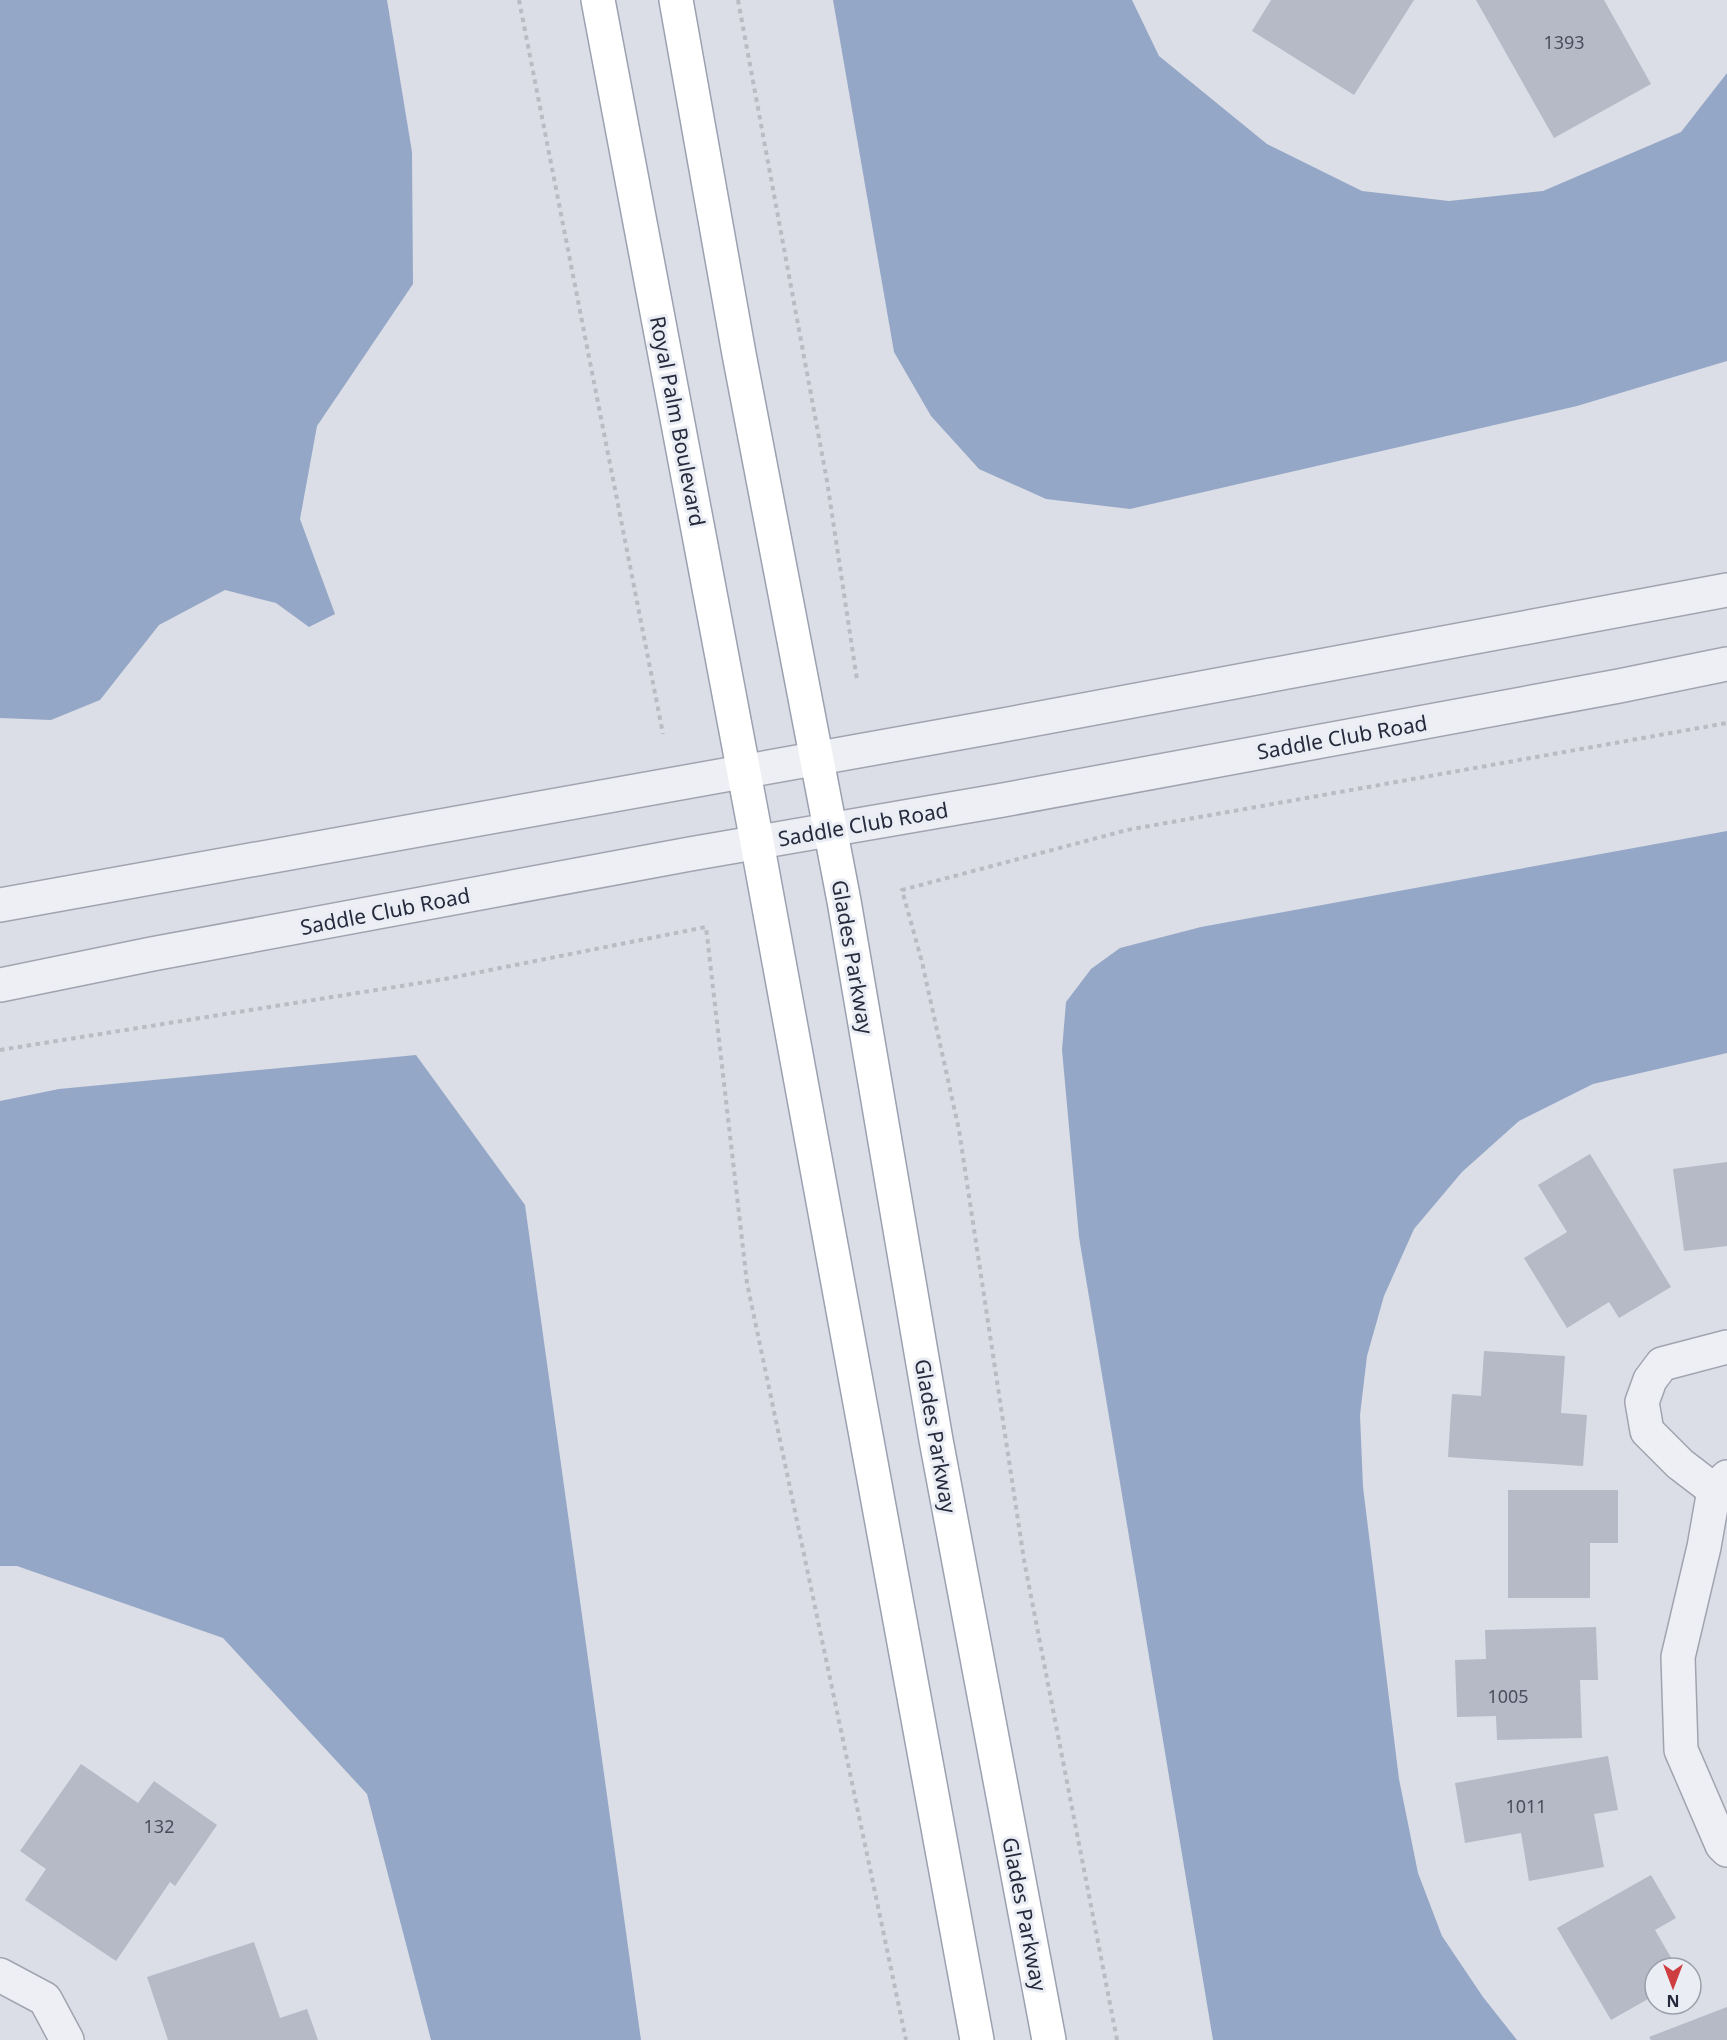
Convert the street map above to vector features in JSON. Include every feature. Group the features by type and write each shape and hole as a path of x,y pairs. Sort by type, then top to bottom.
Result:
{"main road":[{"name":"Royal Palm Boulevard","path":"598,0 757,842"},
{"path":"676,0 739,354 831,831"},
{"name":"Glades Parkway","path":"831,831 936,1440 1049,2040"},
{"path":"757,842 977,2040"}],"street":[{"path":"0,904 817,759 1727,590"},
{"name":"Saddle Club Road","path":"0,985 152,954 1584,693 1727,664"},
{"path":"1727,1347 1662,1364 1650,1380 1642,1402 1647,1431 1680,1464 1721,1483 1678,1657 1681,1750 1722,1845 1727,1850"},
{"path":"0,1975 45,1999 67,2040"}],"path":[{"path":"519,0 663,734"},
{"path":"738,0 827,481 857,680"},
{"path":"1117,2040 1024,1560 959,1130 922,962 902,890 1127,830 1727,723"},
{"path":"0,1050 445,978 706,927 747,1282 906,2040"}],"water":[{"path":"0,0 387,0 412,152 413,284 317,426 300,519 335,614 309,627 276,603 225,590 159,625 100,700 51,720 0,718"},
{"path":"833,0 1132,0 1159,56 1267,144 1362,191 1449,201 1543,191 1681,132 1727,73 1727,361 1577,406 1130,509 1046,499 979,469 931,416 894,352"},
{"path":"1727,831 1727,1053 1593,1084 1519,1121 1462,1172 1414,1229 1384,1296 1367,1356 1360,1415 1363,1487 1399,1779 1418,1873 1442,1936 1483,1997 1517,2040 1213,2040 1079,1237 1062,1050 1066,1002 1091,969 1120,948 1201,927"},
{"path":"416,1055 525,1205 641,2040 431,2040 367,1794 223,1638 17,1566 0,1566 0,1101 59,1089"}],"building":[{"path":"1271,0 1414,0 1354,95 1252,31"},
{"path":"1476,0 1604,0 1651,84 1554,138"},
{"path":"1590,1154 1671,1287 1619,1318 1609,1302 1567,1328 1524,1258 1567,1232 1538,1185"},
{"path":"1727,1162 1727,1246 1684,1251 1673,1169"},
{"path":"1484,1351 1565,1356 1561,1413 1587,1415 1583,1466 1448,1457 1452,1394 1481,1396"},
{"path":"1508,1490 1618,1490 1618,1543 1590,1543 1590,1598 1508,1598"},
{"path":"1596,1627 1598,1680 1580,1680 1582,1738 1497,1740 1496,1716 1457,1717 1455,1660 1486,1659 1485,1630"},
{"path":"1608,1756 1618,1810 1594,1814 1604,1867 1529,1881 1521,1833 1465,1843 1455,1783"},
{"path":"81,1764 138,1803 154,1781 217,1825 175,1886 170,1882 116,1961 25,1900 46,1869 20,1851"},
{"path":"1651,1875 1676,1918 1655,1930 1670,1956 1643,1956 1643,2002 1611,2020 1557,1928"},
{"path":"254,1942 280,2018 307,2009 318,2040 168,2040 147,1977"},
{"path":"1727,2007 1727,2040 1651,2040 1649,2037"}]}
